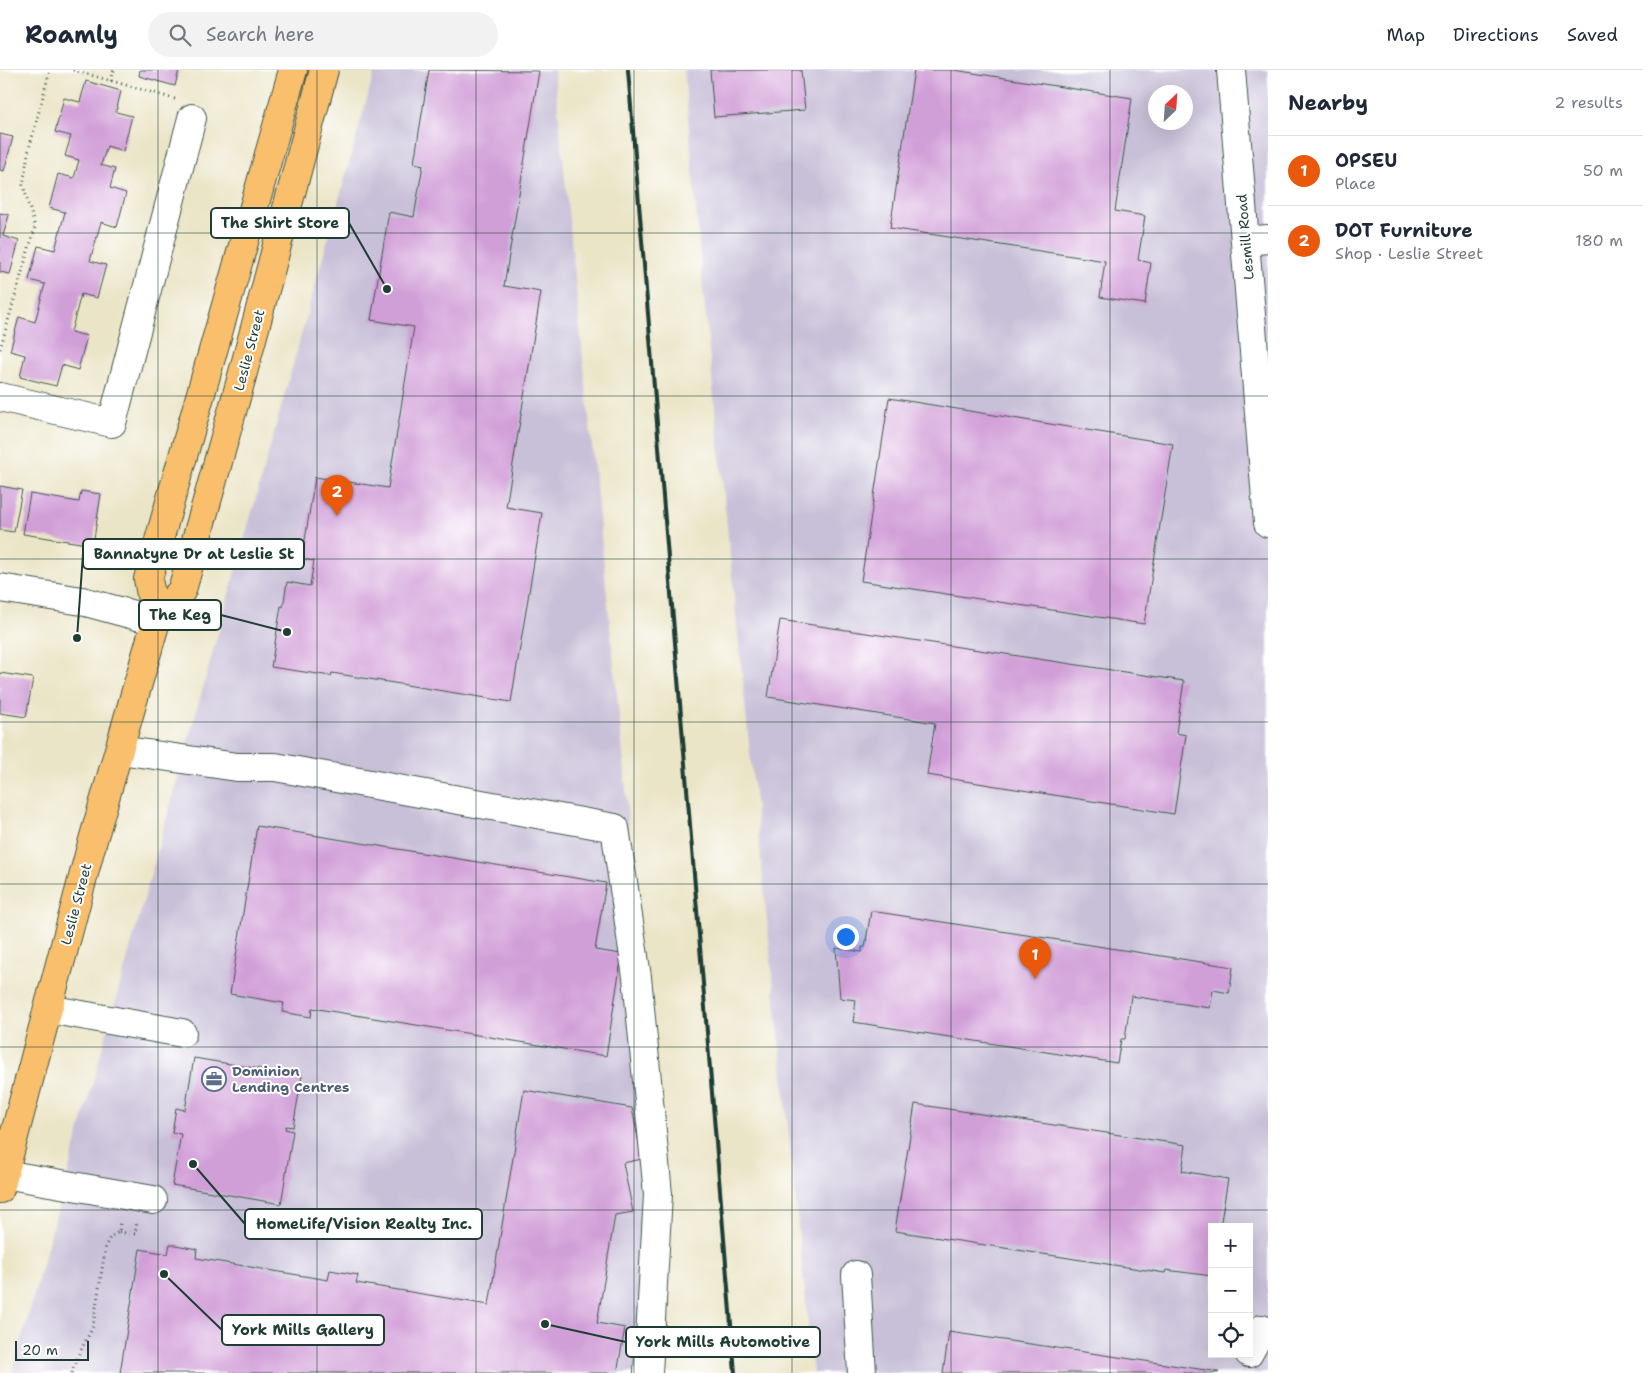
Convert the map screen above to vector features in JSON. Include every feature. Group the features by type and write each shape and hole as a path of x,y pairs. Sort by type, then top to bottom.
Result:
{"main road":[{"name":"Leslie Street","path":"156,621 148,579 293,70"},
{"name":"Leslie Street","path":"2,1182 91,847 156,621 182,590 241,380 324,70"},
{"path":"206,374 241,380"}],"street":[{"name":"Lesmill Road","path":"1231,70 1256,240 1268,523"},
{"path":"0,397 112,424 192,118"},
{"path":"0,588 82,601 156,621"},
{"path":"120,750 237,768 275,767 615,828 637,977 658,1194 648,1373"},
{"path":"48,1009 182,1033"},
{"path":"2,1182 145,1208"},
{"path":"856,1275 862,1373"},
{"path":"1249,1358 1253,1373"}],"path":[{"path":"0,350 35,226 23,185 28,153 50,70"},
{"path":"72,70 185,102 192,118"},
{"path":"111,81 114,70"},
{"path":"72,1373 76,1359 93,1326 106,1245 110,1237 119,1232 135,1234 145,1208"},
{"path":"119,1232 121,1214"}],"shaded area":[{"path":"375,70 554,70 625,774 663,1373 12,1373"},
{"path":"684,70 1268,70 1268,1373 813,1373 703,290"}],"building":[{"path":"140,70 179,70 175,86 139,76"},
{"path":"429,70 539,71 504,286 541,292 506,507 542,513 511,702 332,673 331,676 271,667 287,582 310,586 314,561 302,559 315,477 388,488 414,327 371,320 389,212 414,217 423,165 414,163"},
{"path":"710,70 801,70 805,110 714,117"},
{"path":"914,70 954,70 1132,98 1115,211 1145,216 1138,260 1151,263 1145,304 1100,297 1105,261 890,228"},
{"path":"86,81 121,91 116,112 132,116 123,151 107,146 101,165 115,169 110,188 126,193 117,227 101,222 90,261 106,265 97,298 81,294 71,332 87,336 78,370 62,365 56,386 20,377 25,355 10,351 19,317 35,322 45,284 29,280 38,246 55,250 65,212 49,208 58,174 74,178 79,160 65,156 71,136 55,132 64,98 80,102"},
{"path":"0,134 13,137 4,171 0,170"},
{"path":"0,213 9,215 3,236 19,241 10,274 0,272"},
{"path":"889,398 1173,444 1144,624 861,581"},
{"path":"0,486 22,490 14,532 0,530"},
{"path":"81,491 101,494 93,545 23,534 30,494 79,502"},
{"path":"780,620 1184,681 1176,733 1186,735 1174,814 927,775 935,723 768,697"},
{"path":"0,673 33,678 26,717 0,713"},
{"path":"257,826 606,883 595,950 622,954 606,1056 312,1008 311,1017 282,1012 284,1003 230,994"},
{"path":"871,911 1233,967 1229,993 1213,990 1210,1008 1131,996 1125,1039 1121,1039 1117,1063 853,1022 856,1000 840,998 836,948 862,952 862,947 865,947"},
{"path":"194,1058 302,1076 293,1127 286,1126 285,1129 293,1131 281,1204 172,1185 181,1134 172,1133 176,1108 185,1110"},
{"path":"524,1090 632,1108 642,1159 623,1163 633,1212 615,1215 597,1323 625,1328 617,1373 120,1373 140,1249 168,1254 170,1244 197,1249 196,1258 328,1280 330,1270 358,1275 356,1283 489,1305"},
{"path":"915,1104 1186,1145 1182,1171 1228,1179 1221,1223 1208,1223 1208,1275 1166,1270 1165,1273 895,1231"},
{"path":"949,1332 1219,1372 943,1373"}],"railway":[{"path":"628,70 735,1373"}],"place":[{"name":"The Shirt Store","path":"387,289"},
{"name":"DOT Furniture","path":"337,516"},
{"name":"The Keg","path":"287,632"},
{"name":"Bannatyne Dr at Leslie St","path":"77,638"},
{"name":"OPSEU","path":"1035,979"},
{"name":"Dominion Lending Centres","path":"214,1079"},
{"name":"HomeLife/Vision Realty Inc.","path":"193,1164"},
{"name":"York Mills Gallery","path":"164,1274"},
{"name":"York Mills Automotive","path":"545,1324"}]}
